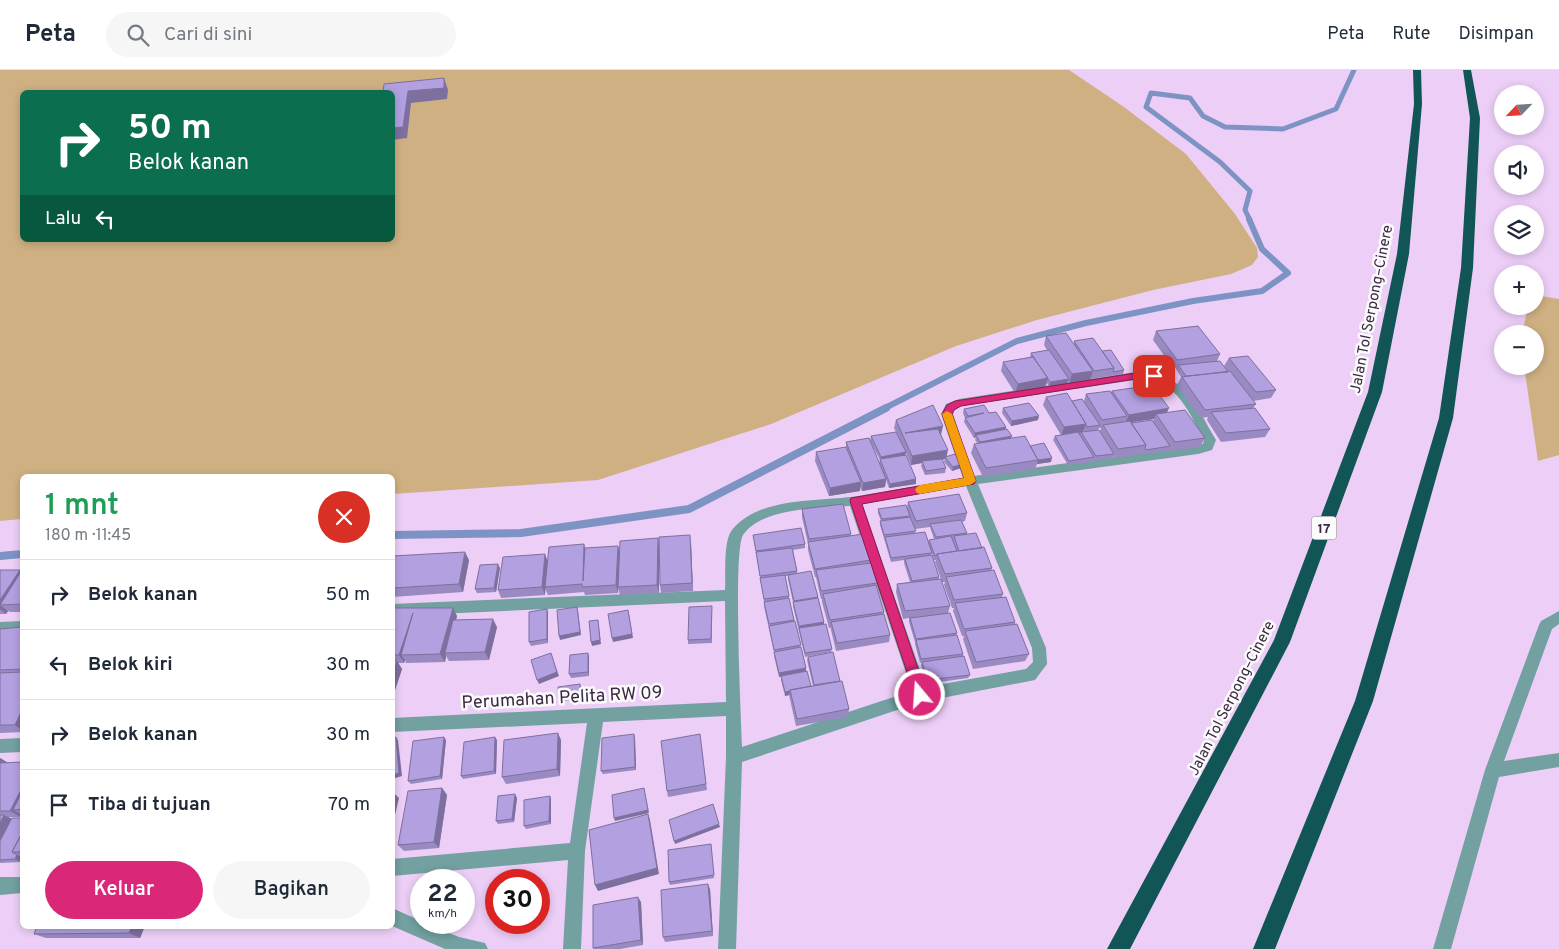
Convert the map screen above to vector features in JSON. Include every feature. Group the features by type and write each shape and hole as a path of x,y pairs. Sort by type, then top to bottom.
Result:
{"highway":[{"name":"Jalan Tol Serpong–Cinere","path":"1118,949 1282,642 1375,392 1403,254 1418,104 1417,70"},
{"path":"1264,949 1364,701 1446,418 1467,258 1475,118 1467,70"}],"street":[{"path":"727,949 734,757 733,552 737,532 754,518 790,506 855,501 970,481 1198,450 1208,447 1210,440 1183,396 1172,384 1154,376 1142,375 959,403 950,407 947,414 970,481 1040,648 1040,664 1030,675 920,695 734,757"},
{"path":"855,501 920,695"},
{"path":"395,610 732,595"},
{"path":"1442,949 1493,770 1546,625 1559,617"},
{"path":"0,628 20,627"},
{"name":"Perumahan Pelita RW 09","path":"395,724 733,709"},
{"path":"572,949 577,850 596,716"},
{"path":"0,746 20,745"},
{"path":"1493,770 1559,760"},
{"path":"395,868 577,850"},
{"path":"0,886 20,885"},
{"path":"395,918 459,946 479,949"}],"shaded area":[{"path":"0,70 1069,70 1124,107 1186,154 1235,214 1257,248 1258,257 1252,265 1231,274 1153,290 1037,320 956,346 771,424 598,480 395,494 395,474 20,474 20,519 0,521"},
{"path":"1544,296 1559,299 1559,455 1538,461 1525,375 1544,375 1544,325 1524,325 1526,315 1544,315"}],"building":[{"path":"444,78 444,88 408,91 403,127 395,128 395,90 383,90 384,84"},
{"path":"1198,326 1220,354 1177,360 1156,331"},
{"path":"1066,333 1093,371 1072,374 1046,336"},
{"path":"1093,338 1114,368 1094,371 1074,341"},
{"path":"1049,350 1069,379 1050,382 1031,353"},
{"path":"1111,350 1124,370 1113,372 1114,368 1102,351"},
{"path":"1248,356 1276,390 1256,392 1229,358"},
{"path":"1033,357 1048,378 1018,384 1003,362"},
{"path":"1220,361 1228,372 1186,376 1178,365"},
{"path":"1230,371 1256,404 1205,410 1182,377"},
{"path":"1152,385 1169,408 1129,415 1112,391"},
{"path":"1110,391 1127,416 1102,420 1086,394"},
{"path":"1067,393 1086,424 1064,427 1046,397"},
{"path":"1082,399 1100,425 1087,427 1072,401"},
{"path":"1029,403 1039,416 1012,421 1003,408"},
{"path":"933,405 943,426 905,433 938,429 948,450 912,456 896,420"},
{"path":"984,405 989,413 996,412 1006,427 975,433 965,418 984,413 968,416 964,409"},
{"path":"1255,408 1270,429 1226,433 1211,412"},
{"path":"1185,410 1205,438 1175,442 1156,414"},
{"path":"1152,420 1170,446 1146,450 1146,445 1131,423"},
{"path":"1130,421 1146,445 1118,449 1103,425"},
{"path":"1007,429 1012,436 980,442 976,435"},
{"path":"1099,430 1114,454 1096,456 1081,432"},
{"path":"896,432 906,452 881,457 871,436"},
{"path":"1078,432 1094,457 1069,461 1055,436"},
{"path":"1025,436 1038,460 986,468 974,444"},
{"path":"869,438 886,479 863,483 846,442"},
{"path":"1044,443 1052,458 1038,460 1030,446"},
{"path":"846,447 861,482 830,488 816,452"},
{"path":"955,454 962,464 953,467 945,457"},
{"path":"906,455 916,479 890,484 880,459"},
{"path":"942,459 946,468 926,471 922,461"},
{"path":"959,494 967,513 916,521 908,502"},
{"path":"843,504 851,534 809,539 802,509"},
{"path":"906,505 910,516 882,519 878,509"},
{"path":"910,517 916,531 884,535 880,521"},
{"path":"961,520 967,533 936,537 930,524"},
{"path":"801,528 805,544 756,551 753,535"},
{"path":"925,532 932,553 891,558 885,537"},
{"path":"976,533 982,548 959,551 954,536"},
{"path":"863,534 871,560 815,569 808,542"},
{"path":"690,535 692,583 660,585 659,537"},
{"path":"951,536 957,551 937,554 935,556 929,540"},
{"path":"658,538 657,585 618,587 620,541"},
{"path":"584,544 583,581 585,548 618,546 616,585 582,587 582,584 545,587 549,547"},
{"path":"984,547 992,568 945,574 937,554"},
{"path":"792,548 797,571 760,576 756,552"},
{"path":"465,552 459,584 395,588 395,556"},
{"path":"545,554 542,587 498,590 503,557"},
{"path":"932,555 939,577 912,581 905,559"},
{"path":"871,563 877,583 821,591 816,570"},
{"path":"498,564 494,588 475,589 480,565"},
{"path":"0,570 20,570 0,600"},
{"path":"994,570 1003,594 954,600 946,577"},
{"path":"811,571 818,597 794,601 788,575"},
{"path":"20,573 20,604 0,605"},
{"path":"785,575 789,596 764,599 760,578"},
{"path":"941,579 950,606 905,611 897,584"},
{"path":"876,585 884,612 830,620 823,594"},
{"path":"1006,597 1015,622 964,629 955,603"},
{"path":"789,598 794,620 769,624 764,602"},
{"path":"818,598 824,622 799,626 793,602"},
{"path":"712,606 711,639 688,640 689,607"},
{"path":"577,607 580,632 559,636 557,610"},
{"path":"395,608 453,608 440,654 401,655 413,613 399,655 395,655"},
{"path":"547,609 547,639 529,642 529,612"},
{"path":"628,610 632,634 612,638 608,614"},
{"path":"950,613 957,633 916,639 910,618"},
{"path":"884,614 890,635 837,643 831,622"},
{"path":"493,619 485,652 445,653 453,620"},
{"path":"598,620 600,640 591,642 589,621"},
{"path":"795,621 801,645 774,650 769,626"},
{"path":"826,624 832,649 805,653 799,628"},
{"path":"1017,624 1029,654 976,662 965,631"},
{"path":"20,627 20,669 0,670 0,629"},
{"path":"957,635 963,654 921,659 916,640"},
{"path":"801,647 806,668 779,673 774,652"},
{"path":"833,652 840,681 814,685 808,657"},
{"path":"551,653 557,672 537,680 531,660"},
{"path":"588,653 588,672 569,674 570,655"},
{"path":"964,656 970,675 927,680 922,662"},
{"path":"807,671 811,686 785,692 781,676"},
{"path":"20,672 20,714 15,725 0,725 0,673"},
{"path":"842,681 849,709 797,719 790,690"},
{"path":"580,684 580,694 559,698 558,687"},
{"path":"558,733 557,769 502,777 504,740"},
{"path":"634,734 635,767 601,771 602,738"},
{"path":"700,734 706,784 667,791 661,741"},
{"path":"395,737 399,773 395,774"},
{"path":"444,737 440,776 408,781 413,741"},
{"path":"495,737 494,771 461,776 464,742"},
{"path":"20,762 20,792 10,811 0,811 0,763"},
{"path":"442,788 434,842 398,845 408,791"},
{"path":"644,788 648,810 614,818 612,795"},
{"path":"515,794 512,819 496,821 498,796"},
{"path":"20,796 20,809 13,810"},
{"path":"550,796 549,821 524,826 524,800"},
{"path":"713,804 719,824 674,841 669,820"},
{"path":"648,814 657,868 595,885 589,830"},
{"path":"0,815 4,815 0,823"},
{"path":"12,818 20,818 20,837 12,852 17,855 15,859 0,860 0,841"},
{"path":"20,837 20,852 12,852"},
{"path":"711,844 714,875 669,882 668,850"},
{"path":"708,884 712,931 663,937 661,890"},
{"path":"638,897 641,940 593,948 593,905"},
{"path":"36,929 131,929 129,933 34,934"}],"waterway":[{"path":"1250,220 1245,210 1250,191 1220,162 1146,107 1151,93 1190,98 1203,116 1225,127 1283,129 1336,109 1354,70"},
{"path":"883,409 1017,341 1086,323 1193,301 1262,291 1288,273 1262,249 1249,219"},
{"path":"395,535 521,533 689,509 886,408"},
{"path":"0,556 20,554"}],"slow traffic":[{"path":"920,490 970,481 947,414"}],"route":[{"path":"920,695 855,501 970,481 947,414 950,407 959,403 1142,375 1154,376"}]}
